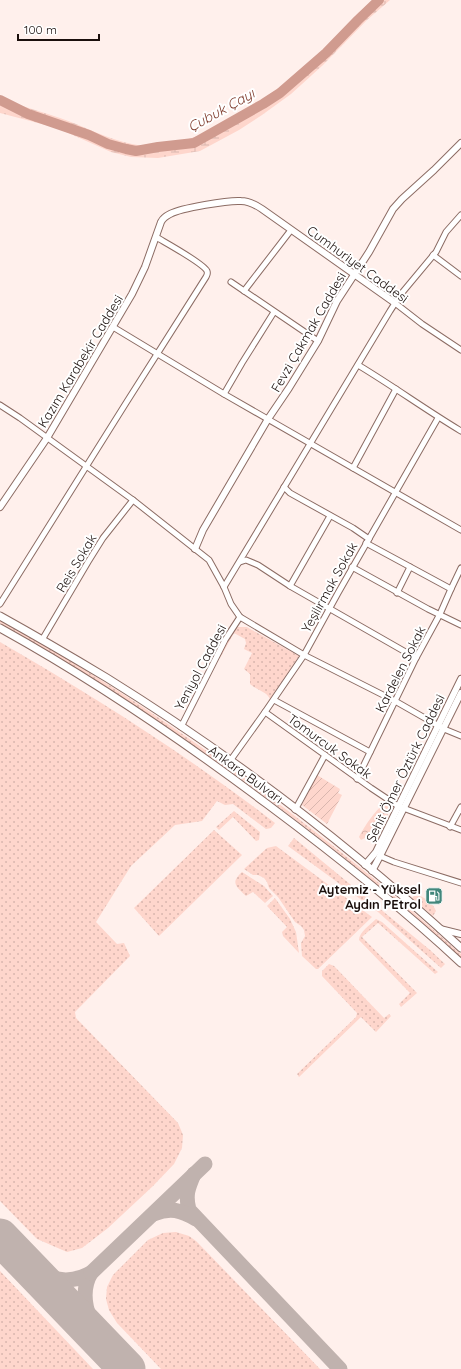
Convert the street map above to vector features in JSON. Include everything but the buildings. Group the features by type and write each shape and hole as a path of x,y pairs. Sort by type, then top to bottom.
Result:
{"main road":[{"name":"Ankara Bulvarı","path":"0,616 108,679 230,761 296,810 372,870 461,948"},
{"name":"Ankara Bulvarı","path":"0,628 112,695 217,766 337,857 461,963"}],"street":[{"name":"Fevzi Çakmak Caddesi","path":"195,549 203,530 268,419 318,341 337,301 369,252 393,210 402,199 461,143"},
{"name":"Cumhuriyet Caddesi","path":"241,201 257,206 355,274 422,324 461,350"},
{"name":"Kazım Karabekir Caddesi","path":"0,507 47,438 113,327 142,275 163,218 170,213 179,210 241,201"},
{"path":"224,587 395,303 433,255 446,232 461,215"},
{"path":"244,291 291,230"},
{"path":"0,604 208,274 207,271 198,263 156,237"},
{"path":"433,255 461,276"},
{"path":"231,282 318,341"},
{"path":"224,394 274,312"},
{"path":"113,327 224,394 461,530"},
{"path":"358,365 438,418 461,431"},
{"path":"353,468 396,389"},
{"path":"0,405 132,500 210,560 231,604 240,617 304,655 461,736"},
{"name":"Yeşilırmak Sokak","path":"230,761 266,712 304,655 352,567 438,418"},
{"path":"284,487 290,493 330,516 367,541 410,567 450,588"},
{"name":"Reis Sokak","path":"42,640 103,538 132,500"},
{"path":"290,586 330,516"},
{"path":"240,562 246,560 258,565 329,609 416,658"},
{"path":"352,567 428,610 440,614 461,625"},
{"path":"397,593 410,567"},
{"name":"Kardelen Sokak","path":"357,778 416,658 440,614 450,588 461,568"},
{"name":"Yeniyol Caddesi","path":"181,727 218,653 240,617"},
{"name":"Şehit Ömer Öztürk Caddesi","path":"365,866 376,852 401,807 441,727 461,679"},
{"name":"Şehit Ömer Öztürk Caddesi","path":"441,727 461,694"},
{"path":"274,700 370,752"},
{"name":"Tomurcuk Sokak","path":"266,712 357,778 401,807 461,830"},
{"path":"296,810 325,755"},
{"name":"Şehit Ömer Öztürk Caddesi","path":"372,870 380,856 401,807"},
{"path":"450,827 461,807"},
{"path":"380,856 394,862 461,883"},
{"path":"440,929 461,934"}],"green space":[{"path":"373,0 390,0 367,20 323,65 291,94 239,130 200,151 158,158 131,157 111,152 57,128 0,113 0,97 123,142 149,146 184,140 200,135 255,105 287,84 341,33 356,15"},
{"path":"0,620 105,682 173,727 239,774 342,853 411,910 461,954 461,958 414,915 365,874 252,787 129,701 44,648 0,623"},
{"path":"238,627 247,627 299,656 270,699 266,694 250,684 250,674 244,669 252,653 244,649 246,643 245,639 234,633 220,658 218,657 233,630"},
{"path":"0,642 71,684 175,751 209,774 275,823 271,828 266,829 233,804 225,805 217,801 202,821 175,825 131,866 96,922 117,944 124,943 130,956 75,1012 76,1018 178,1123 183,1135 182,1148 174,1164 108,1228 82,1248 67,1252 37,1239 0,1201"},
{"path":"317,775 340,789 338,793 342,795 327,824 302,805"},
{"path":"387,802 393,806 382,826 373,832 374,840 369,842 365,838 361,840 359,837 367,823 379,808"},
{"path":"234,811 260,832 259,840 256,841 233,817 219,830 216,827"},
{"path":"214,830 242,855 159,936 134,908"},
{"path":"294,838 445,964 441,968 378,912 288,846"},
{"path":"276,846 372,917 318,969 316,969 302,956 301,943 305,936 304,930 295,922 278,897 269,888 264,878 258,875 253,875 244,869 267,848"},
{"path":"242,872 264,886 273,896 265,903 253,892 246,896 239,890 235,882"},
{"path":"414,896 420,896 430,902 436,911 433,916 412,898"},
{"path":"275,898 290,919 296,932 299,953 283,936 282,932 287,927 267,906"},
{"path":"376,919 382,922 438,972 435,974 378,923 362,937 417,993 401,1007 399,1004 410,993 359,940 359,937 363,931"},
{"path":"329,964 334,966 384,1018 389,1014 391,1016 376,1032 361,1017 299,1077 297,1074 356,1017 357,1013 322,976 322,971"},
{"path":"176,1232 189,1236 196,1241 320,1369 161,1369 117,1323 109,1310 106,1299 107,1287 113,1275 148,1240 163,1233"},
{"path":"0,1271 93,1369 0,1369"}],"waterway":[{"name":"Çubuk Çayı","path":"0,100 28,114 89,135 108,144 126,149 136,151 194,143 280,93 326,53 379,0"}],"taxiway":[{"path":"91,1273 205,1164"},
{"path":"194,1174 188,1192 187,1200 189,1210 340,1369"},
{"path":"154,1214 175,1210 196,1219"},
{"path":"25,1263 42,1273 57,1279 73,1279 91,1273 85,1290 86,1307 99,1340"}],"runway":[{"path":"0,1237 127,1369"}],"place":[{"name":"Aytemiz - Yüksel Aydın PEtrol","path":"434,896"}]}
